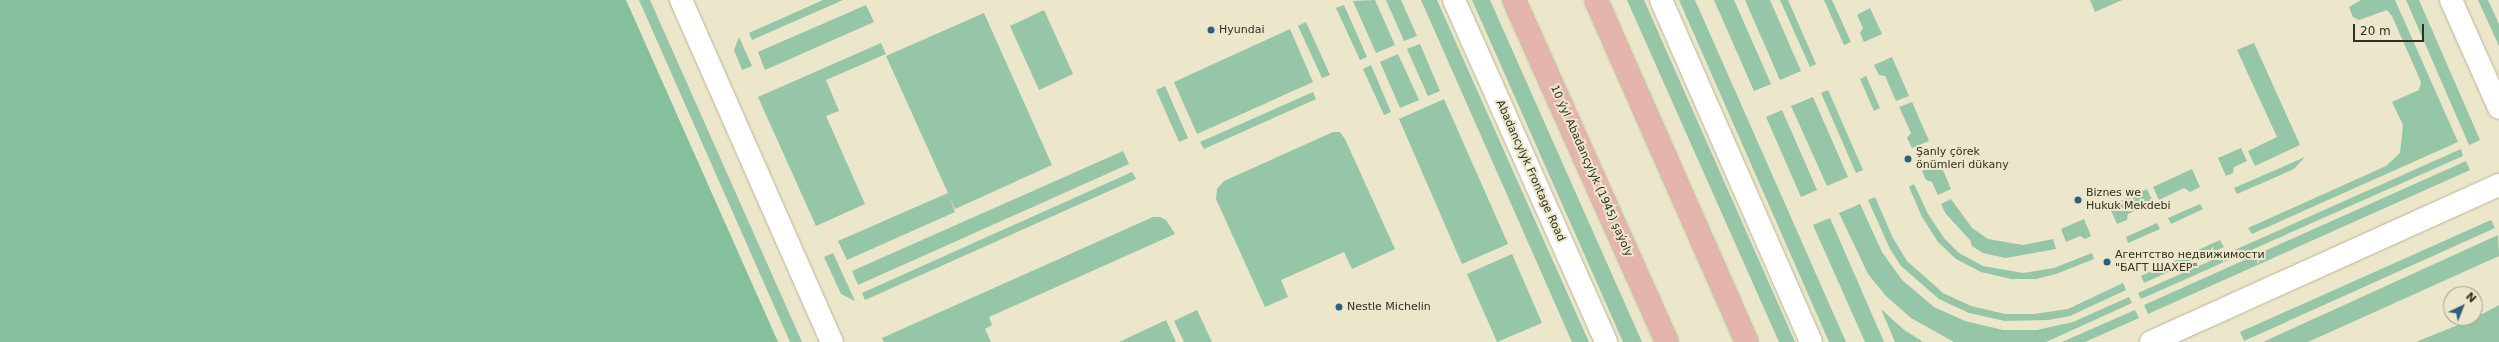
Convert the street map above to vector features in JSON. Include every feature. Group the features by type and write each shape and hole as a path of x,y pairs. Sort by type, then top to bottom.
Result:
{"main road":[{"name":"10 ýyl Abadançylyk (1945) şaýoly","path":"1514,0 1667,342"},
{"path":"1596,0 1747,342"}],"street":[{"path":"681,0 832,342"},
{"name":"Abadancylyk Frontage Road","path":"1454,0 1606,342"},
{"path":"1661,0 1811,342"},
{"path":"2451,0 2499,108"},
{"path":"2150,342 2499,185"}],"green space":[{"path":"0,0 626,0 778,342 0,342"},
{"path":"639,0 650,0 802,342 790,342"},
{"path":"823,0 843,0 752,40 749,33"},
{"path":"1375,0 1395,45 1376,53 1353,1"},
{"path":"1386,0 1401,0 1417,36 1404,41"},
{"path":"1421,0 1437,0 1589,342 1572,342"},
{"path":"1472,0 1490,0 1642,342 1623,342"},
{"path":"1627,0 1644,0 1795,342 1779,342"},
{"path":"1679,0 1695,0 1846,342 1829,342"},
{"path":"1714,0 1734,0 1771,84 1754,91"},
{"path":"1745,0 1770,0 1801,71 1780,80"},
{"path":"1780,0 1788,0 1816,64 1810,67"},
{"path":"1824,0 1832,0 1851,42 1844,45"},
{"path":"2090,0 2122,0 2095,12"},
{"path":"2361,0 2395,0 2458,142 2252,234 2248,228 2386,166 2400,153 2403,125 2392,102 2419,90 2421,82 2392,16 2387,10 2359,20 2353,17 2349,7"},
{"path":"2406,0 2419,0 2480,140 2469,145"},
{"path":"2478,0 2488,0 2499,24 2499,46"},
{"path":"866,5 874,22 765,70 758,52"},
{"path":"1344,5 1367,57 1360,60 1336,8"},
{"path":"1870,8 1882,34 1864,42 1860,33 1863,28 1857,15"},
{"path":"1044,10 1073,74 1039,90 1010,26"},
{"path":"984,13 1052,165 955,209 950,198 955,212 847,260 838,241 948,193 886,56"},
{"path":"1306,22 1330,75 1322,78 1298,26"},
{"path":"1290,29 1313,82 1197,134 1174,82"},
{"path":"739,37 752,66 742,70 734,50"},
{"path":"881,43 886,54 826,80 839,111 826,116 865,204 816,226 758,97"},
{"path":"2254,43 2300,145 2255,166 2248,151 2277,137 2237,50"},
{"path":"1420,44 1440,91 1428,96 1407,49"},
{"path":"1398,54 1419,100 1400,108 1380,62"},
{"path":"1892,57 1909,96 1896,101 1885,76 1879,75 1874,65"},
{"path":"1371,65 1391,112 1384,115 1363,69"},
{"path":"1866,76 1880,108 1874,111 1860,79"},
{"path":"1165,86 1188,138 1179,142 1156,90"},
{"path":"1828,90 1863,170 1856,173 1821,93"},
{"path":"1313,92 1316,99 1204,149 1200,142"},
{"path":"1813,97 1848,177 1827,186 1791,106"},
{"path":"1444,99 1508,244 1462,264 1399,119"},
{"path":"1912,102 1929,141 1912,148 1907,138 1911,133 1899,107"},
{"path":"1782,110 1817,190 1801,197 1766,117"},
{"path":"1333,132 1340,132 1345,139 1395,249 1352,269 1344,252 1281,280 1288,297 1265,307 1216,199 1217,189 1224,181"},
{"path":"2241,148 2247,161 2234,167 2233,173 2226,176 2218,158"},
{"path":"2461,149 2463,156 2141,299 2138,293"},
{"path":"1123,151 1129,164 858,285 852,271"},
{"path":"2305,157 2294,169 2237,194 2234,188"},
{"path":"2466,161 2470,170 2148,314 2144,305"},
{"path":"1940,163 1951,189 1938,195 1932,182 1926,180 1922,171"},
{"path":"2192,169 2200,187 2190,192 2184,188 2159,200 2153,187"},
{"path":"1132,172 1136,179 865,300 862,293"},
{"path":"1914,184 1928,214 1944,238 1959,253 1983,266 2023,273 2054,268 2092,253 2094,259 2056,274 2036,279 2011,279 1981,272 1956,259 1938,242 1922,217 1909,187"},
{"path":"2147,189 2153,202 2128,214 2127,220 2117,224 2109,206"},
{"path":"1875,197 1893,238 1907,261 1943,293 1971,306 2005,314 2034,314 2068,309 2123,283 2126,290 2070,316 2048,320 2005,321 1969,313 1939,299 1901,266 1890,249 1868,200"},
{"path":"1951,199 1972,228 1988,239 2023,245 2053,239 2056,249 2006,258 1983,253 1972,246 1970,240 1946,214 1941,204"},
{"path":"1860,204 1882,252 1902,280 1934,307 1965,321 2003,330 2037,330 2073,322 2129,297 2132,303 2046,342 1954,342 1911,318 1886,296 1868,274 1839,213"},
{"path":"2200,204 2203,209 2171,224 2168,218"},
{"path":"1153,217 1160,217 1166,220 1175,234 989,317 992,325 985,329 991,342 884,342 882,338"},
{"path":"1830,218 1884,342 1865,342 1813,225"},
{"path":"2084,219 2091,236 2085,239 2080,236 2066,242 2061,229"},
{"path":"2491,220 2495,228 2244,341 2240,332"},
{"path":"2157,223 2160,229 2128,243 2126,237"},
{"path":"2498,235 2499,256 2308,342 2263,342"},
{"path":"2220,240 2224,247 2144,283 2141,276"},
{"path":"833,253 855,301 841,294 824,257"},
{"path":"1512,254 1542,323 1497,342 1467,274"},
{"path":"2499,305 2499,342 2416,342 2455,326 2483,326 2483,314"},
{"path":"1881,309 1903,329 1923,342 1895,342"},
{"path":"1197,310 1212,342 1184,342 1174,321"},
{"path":"2135,310 2139,318 2085,342 2062,342"},
{"path":"1166,320 1176,342 1119,342"}],"place":[{"name":"Hyundai","path":"1211,30"},
{"name":"Şanly çörek önümleri dükany","path":"1908,159"},
{"name":"Biznes we Hukuk Mekdebi","path":"2078,200"},
{"name":"Агентство недвижимости \"БАГТ ШАХЕР\"","path":"2107,262"},
{"name":"Nestle Michelin","path":"1339,307"}]}
